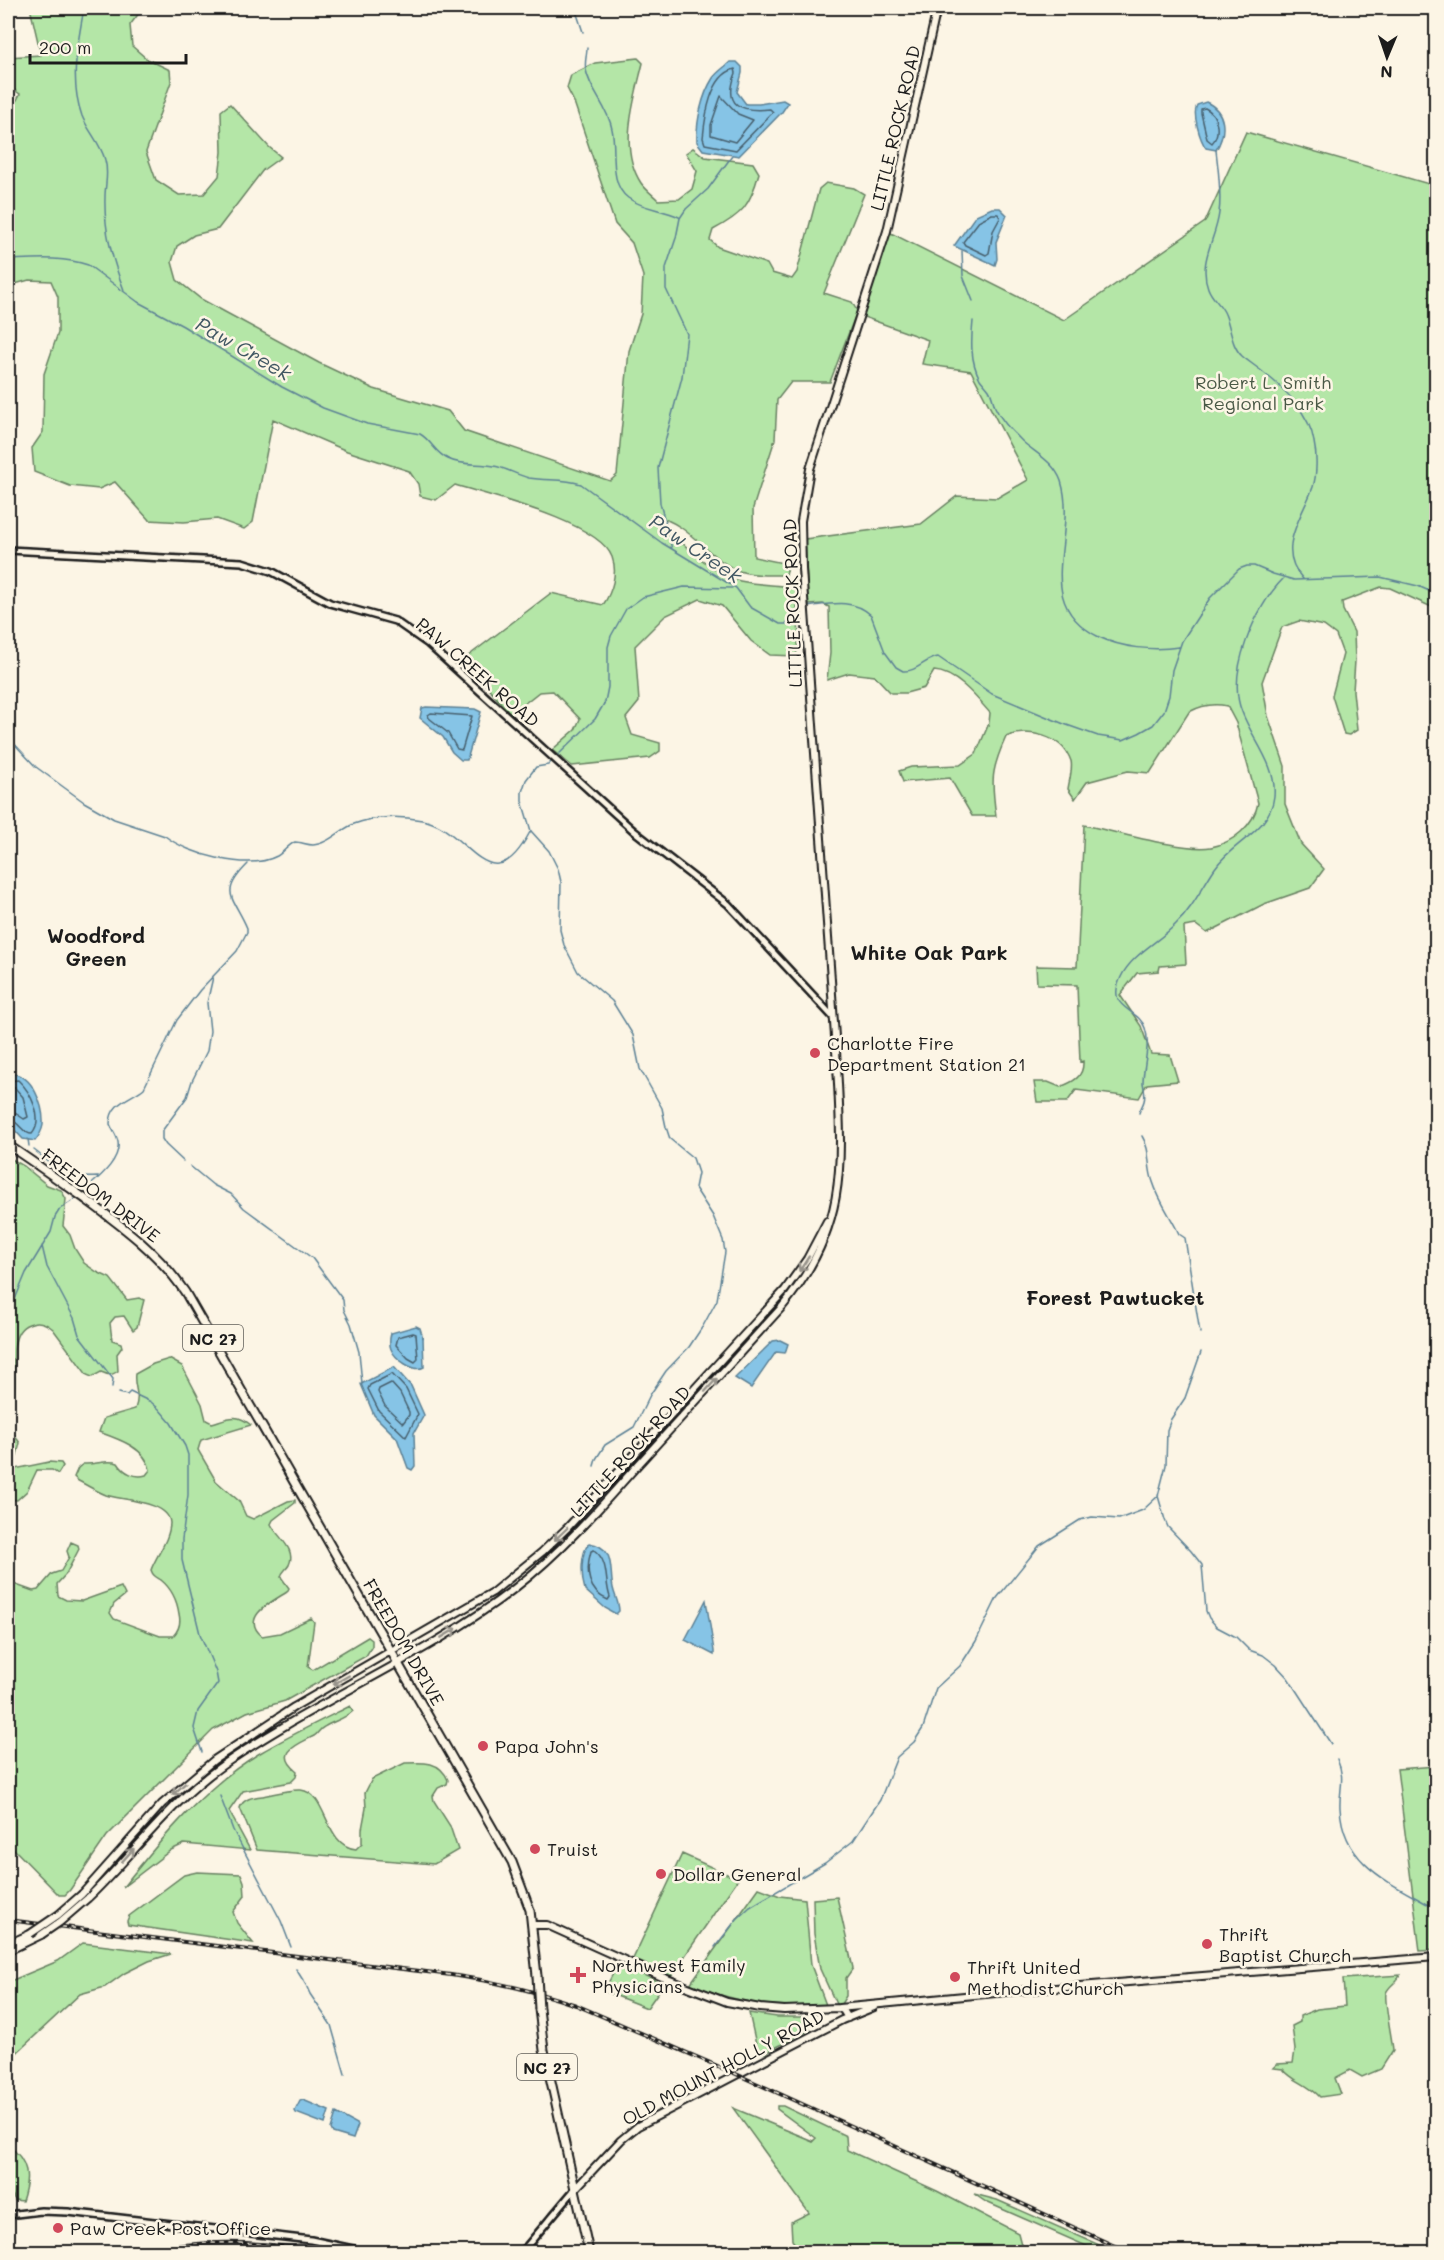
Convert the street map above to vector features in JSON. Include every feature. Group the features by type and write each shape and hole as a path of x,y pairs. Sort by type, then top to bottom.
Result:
{"main road":[{"name":"LITTLE ROCK ROAD","path":"85,1896 156,1824 214,1772 262,1738 477,1616 517,1587 565,1545 795,1292 822,1247 840,1175 841,1156 805,621 801,521 810,469 887,231 938,8"},
{"name":"FREEDOM DRIVE","path":"8,1145 127,1230 172,1274 208,1329 512,1862 526,1898 532,1924 538,2009 544,2050 589,2253"},
{"name":"LITTLE ROCK ROAD","path":"85,1896 162,1804 214,1760 294,1707 493,1592 542,1552 568,1527 785,1290 807,1259 832,1213"},
{"path":"8,1944 30,1934 85,1896"},
{"path":"8,1951 41,1935 60,1922 85,1896"},
{"path":"532,1924 547,1924 662,1977 727,2002 784,2010 880,2006 1006,1992 1437,1957"},
{"name":"OLD MOUNT HOLLY ROAD","path":"575,2189 621,2140 638,2126 848,2018 880,2006"},
{"path":"839,2008 848,2018"}],"street":[{"name":"PAW CREEK ROAD","path":"8,550 242,562 258,566 317,598 389,619 406,628 456,668 548,755 649,843 728,904 833,1017"},
{"name":"OLD MOUNT HOLLY ROAD","path":"522,2253 575,2189"},
{"path":"8,2215 41,2211 68,2212 311,2240 367,2253"}],"green space":[{"path":"31,8 143,8 130,25 132,46 147,59 170,70 171,82 146,152 156,180 179,195 204,194 219,176 222,152 221,111 230,104 281,157 263,170 218,229 194,235 177,246 172,262 177,280 201,299 319,363 374,389 448,411 464,431 610,481 617,475 629,351 641,314 643,276 632,243 615,224 574,102 567,88 571,75 595,63 638,58 643,63 632,108 630,155 641,183 658,200 679,199 692,189 697,171 686,153 693,148 705,157 753,163 759,173 752,194 738,214 713,230 710,240 718,247 767,264 772,273 792,279 797,272 819,189 826,183 854,188 864,194 824,293 852,302 857,311 830,382 791,382 777,400 775,439 753,508 754,557 788,564 786,575 739,571 718,558 679,526 657,517 673,535 718,571 740,581 796,587 799,638 796,656 770,655 751,641 722,606 700,599 665,616 635,646 639,702 626,718 632,735 660,743 660,751 650,758 572,766 552,750 575,730 580,719 553,691 539,692 511,714 463,660 551,593 603,605 613,582 614,563 603,544 587,533 542,512 455,485 436,500 420,496 418,484 409,471 347,451 273,419 253,522 244,529 217,519 184,522 149,520 115,482 99,489 70,486 34,472 32,448 43,432 44,374 58,333 58,297 51,281 29,280 8,286 8,104 17,100 20,94 8,86 8,57 41,55"},
{"name":"Robert L. Smith Regional Park","path":"1246,132 1436,186 1436,609 1390,588 1381,587 1342,602 1343,610 1354,632 1353,691 1357,730 1349,735 1344,734 1332,696 1343,654 1336,635 1324,626 1299,621 1282,627 1262,682 1268,716 1285,766 1285,804 1301,844 1324,869 1310,888 1264,904 1207,933 1196,925 1184,927 1186,964 1160,966 1159,971 1137,973 1120,995 1141,1026 1151,1054 1170,1055 1178,1081 1147,1084 1139,1098 1076,1090 1067,1102 1037,1102 1034,1082 1048,1082 1060,1087 1077,1078 1083,1067 1083,1061 1080,1062 1077,985 1037,984 1036,966 1077,967 1084,825 1184,847 1211,847 1227,842 1247,826 1258,803 1236,723 1227,706 1203,706 1189,712 1150,773 1128,771 1087,782 1075,799 1068,789 1071,761 1067,752 1060,745 1034,734 1024,733 1006,737 993,775 996,816 972,816 950,778 903,782 899,771 911,767 960,765 976,754 989,723 990,713 958,681 942,672 934,671 924,688 906,693 891,693 875,676 849,673 827,680 830,653 829,607 823,604 808,605 805,539 921,524 957,496 997,498 1028,480 971,371 922,364 928,340 861,316 887,231 1064,320 1205,222"},
{"path":"8,1157 24,1166 47,1185 61,1190 66,1199 63,1226 84,1263 110,1278 127,1300 139,1298 144,1300 137,1327 133,1330 124,1316 115,1317 110,1323 112,1340 121,1343 122,1347 117,1354 118,1371 111,1374 101,1372 92,1377 87,1375 53,1329 46,1324 35,1322 18,1333 14,1352 15,1382 9,1423 20,1443 16,1459 9,1461 8,1464"},
{"path":"169,1359 182,1366 202,1404 206,1420 212,1423 237,1418 251,1425 201,1440 198,1450 216,1481 239,1501 246,1516 253,1519 288,1501 295,1500 295,1503 271,1524 290,1554 289,1565 281,1577 289,1588 256,1616 254,1622 256,1629 262,1636 280,1633 311,1618 314,1622 308,1667 313,1670 368,1637 372,1640 372,1646 366,1656 285,1701 247,1712 213,1730 107,1836 70,1890 65,1895 59,1895 8,1843 8,1582 33,1591 38,1590 52,1574 61,1571 69,1557 67,1551 71,1542 78,1545 79,1549 66,1574 57,1584 58,1596 66,1600 82,1601 121,1587 125,1595 114,1604 110,1613 114,1619 160,1636 175,1634 180,1620 175,1599 168,1587 151,1570 168,1535 170,1523 168,1516 153,1506 106,1495 74,1477 78,1468 83,1464 110,1462 118,1463 130,1474 146,1475 150,1470 147,1462 137,1450 123,1441 99,1432 104,1418 135,1409 137,1399 135,1374 153,1364"},
{"path":"49,1462 61,1463 63,1466 58,1474 52,1470 37,1470 27,1491 17,1500 8,1499 8,1468 10,1470"},
{"path":"350,1706 353,1711 350,1714 322,1728 315,1735 291,1749 287,1759 297,1771 296,1777 291,1782 243,1791 229,1811 250,1850 184,1844 171,1850 123,1887 169,1832 221,1781 260,1753"},
{"path":"405,1763 431,1764 445,1774 447,1784 438,1788 433,1796 450,1826 458,1850 434,1864 257,1850 240,1808 241,1805 253,1798 296,1790 310,1793 322,1809 338,1839 346,1846 356,1849 362,1843 366,1808 365,1793 372,1779"},
{"path":"1436,1766 1436,1788 1431,1802 1436,1831 1436,1950 1420,1951 1397,1769"},
{"path":"682,1854 738,1879 671,1976 633,1959"},
{"path":"197,1872 241,1874 245,1896 233,1912 237,1923 253,1943 128,1925 129,1916 184,1875"},
{"path":"759,1888 780,1896 805,1899 811,1965 826,2005 789,2006 756,2003 724,1996 690,1984"},
{"path":"837,1897 853,1968 846,1978 846,1996 841,2004 836,2004 820,1969 814,1934 813,1899"},
{"path":"83,1943 171,1954 149,1961 125,1973 105,1987 80,1994 8,2061 8,1982 58,1961"},
{"path":"618,1964 664,1984 647,2008 604,1991"},
{"path":"1400,1975 1386,1993 1393,2050 1381,2069 1362,2077 1350,2070 1335,2078 1341,2094 1320,2097 1283,2069 1273,2068 1277,2064 1293,2063 1295,2050 1292,2026 1300,2022 1300,2016 1317,2009 1345,2006 1343,1979"},
{"path":"749,2013 777,2017 804,2017 810,2030 765,2053 758,2053"},
{"path":"777,2106 783,2106 846,2136 847,2150 937,2191 1018,2233 1023,2252 801,2252 792,2240 791,2222 809,2213 733,2108 813,2141 816,2138 777,2109"},
{"path":"8,2145 20,2157 26,2170 27,2177 22,2201 15,2200 8,2187"},
{"path":"974,2194 997,2200 1115,2252 1100,2252 986,2202"}],"water":[{"path":"730,62 737,62 742,67 737,92 746,104 783,100 788,103 739,156 703,150 697,142 699,117 706,92 715,76"},
{"path":"1206,102 1218,111 1223,123 1222,136 1216,150 1206,148 1197,127 1195,114 1197,105"},
{"path":"992,208 1000,208 1007,215 996,242 995,265 954,246 976,215"},
{"path":"422,708 475,709 481,712 467,760 461,760 452,752 443,737 420,718"},
{"path":"11,1074 25,1079 36,1092 42,1109 43,1125 35,1141 23,1139 8,1123 8,1076"},
{"path":"416,1326 420,1328 423,1338 424,1367 420,1368 410,1367 401,1361 393,1353 390,1345 391,1333"},
{"path":"780,1340 788,1344 785,1353 776,1352 751,1388 735,1378 773,1341"},
{"path":"394,1367 411,1386 424,1415 414,1433 415,1466 412,1470 408,1468 397,1438 374,1415 361,1384"},
{"path":"589,1543 604,1549 610,1560 613,1588 619,1608 616,1614 605,1608 585,1590 582,1566 584,1553"},
{"path":"706,1600 714,1651 714,1655 685,1640"},
{"path":"303,2100 329,2111 325,2124 296,2113 300,2101"},
{"path":"336,2113 358,2125 353,2139 333,2133 331,2129"}],"waterway":[{"path":"84,8 76,62 76,89 82,116 101,148 106,165 107,233 124,290"},
{"path":"575,8 583,32"},
{"path":"587,48 586,70 591,85 610,121 615,175 622,192 640,204 679,217"},
{"path":"1216,150 1220,205 1206,259 1205,278 1208,288 1225,314 1238,352 1280,387 1295,403 1312,432 1316,453 1314,482 1293,533 1291,545 1291,556 1295,568 1303,579"},
{"path":"672,549 660,503 658,468 682,377 687,334 666,289 666,268 680,218 686,209 708,189 732,156"},
{"path":"962,251 963,276 973,301"},
{"name":"Paw Creek","path":"8,260 58,259 88,265 138,302 183,326 282,387 323,408 367,424 420,434 440,453 453,461 498,467 529,478 581,484 662,543 736,588 750,607 780,624 786,624 792,614 803,607"},
{"path":"973,321 974,365 980,379 990,392 997,412 1023,442 1050,463 1061,481 1065,502 1061,587 1066,606 1078,623 1108,641 1138,648 1179,647"},
{"name":"Paw Creek","path":"807,607 849,604 864,610 871,615 885,652 896,667 903,671 913,670 938,657 992,694 1098,736 1123,740 1153,725 1164,711 1169,696 1172,670 1182,641 1210,598 1239,569 1254,566 1294,580 1380,577 1418,586 1436,594"},
{"path":"1139,1113 1145,1096 1143,1083 1147,1035 1141,1021 1120,1002 1117,988 1126,969 1182,918 1215,868 1231,850 1266,819 1271,808 1274,796 1272,774 1242,712 1238,696 1238,679 1246,641 1254,623 1263,606 1283,579"},
{"path":"556,757 595,719 605,702 608,687 608,647 611,636 626,609 643,597 684,587 732,588"},
{"path":"8,737 36,767 84,802 114,819 165,836 189,849 220,859 251,862 265,860 277,856 295,842 319,844 354,824 371,819 397,817 422,820 438,826 478,857 490,863 503,863 516,854 530,832"},
{"path":"553,760 548,765 536,767 526,780 522,801 531,831 549,851 558,869 561,882 560,930 564,945 578,972 612,1001 633,1035 640,1069 662,1108 670,1139 693,1158 698,1173 695,1188 713,1216 723,1240 725,1252 717,1300 703,1326 689,1347 666,1371 650,1395 634,1427 605,1445 594,1466"},
{"path":"85,1190 102,1175 116,1156 118,1142 110,1124 113,1111 122,1102 144,1088 177,1020 200,990 237,951 247,932 231,896 231,889 233,882 248,864"},
{"path":"183,1161 166,1145 162,1139 162,1131 187,1097 207,1051 210,1031 207,1003 213,977"},
{"path":"1142,1136 1147,1147 1151,1176 1156,1189 1179,1234 1185,1238 1200,1333"},
{"path":"28,1139 29,1146"},
{"path":"34,1150 68,1175 98,1177"},
{"path":"190,1166 213,1185 231,1194 244,1208 312,1258 343,1300 344,1310 351,1324 359,1352 362,1384"},
{"path":"8,1316 26,1273 51,1232 55,1217 60,1209 75,1199"},
{"path":"42,1246 47,1267 74,1318 79,1335 113,1379 112,1387"},
{"path":"1201,1352 1185,1398 1171,1419 1167,1430 1166,1465 1158,1496 1165,1520 1168,1527 1202,1565 1206,1611 1209,1618 1217,1627 1236,1637 1249,1650 1263,1655 1276,1665 1288,1678 1331,1744"},
{"path":"119,1393 127,1395 130,1392 151,1402 159,1409 171,1423 188,1455 188,1495 182,1539 182,1560 200,1634 216,1672 218,1683 198,1711 194,1728 202,1752"},
{"path":"715,1947 737,1919 750,1907 825,1863 853,1841 880,1800 897,1757 914,1742 923,1728 936,1688 960,1666 976,1641 997,1598 1039,1546 1080,1520 1092,1517 1119,1519 1143,1510 1158,1496"},
{"path":"1337,1759 1342,1778 1340,1808 1343,1828 1350,1845 1373,1871 1436,1909"},
{"path":"220,1796 233,1830 281,1921 291,1947"},
{"path":"296,1969 331,2025 345,2074"}],"railway":[{"path":"8,1920 451,1975 499,1983 545,1995 576,2005 736,2074 1128,2252"},
{"path":"140,2252 184,2245 229,2243 274,2245 318,2252"}],"place":[{"name":"Charlotte Fire Department Station 21","path":"815,1053"},
{"name":"Papa John's","path":"483,1746"},
{"name":"Truist","path":"535,1849"},
{"name":"Dollar General","path":"661,1874"},
{"name":"Thrift Baptist Church","path":"1207,1944"},
{"name":"Northwest Family Physicians","path":"578,1975"},
{"name":"Thrift United Methodist Church","path":"955,1977"},
{"name":"Paw Creek Post Office","path":"58,2228"}],"district":[{"name":"Woodford Green","path":"96,946"},
{"name":"White Oak Park","path":"929,952"},
{"name":"Forest Pawtucket","path":"1115,1297"}]}
